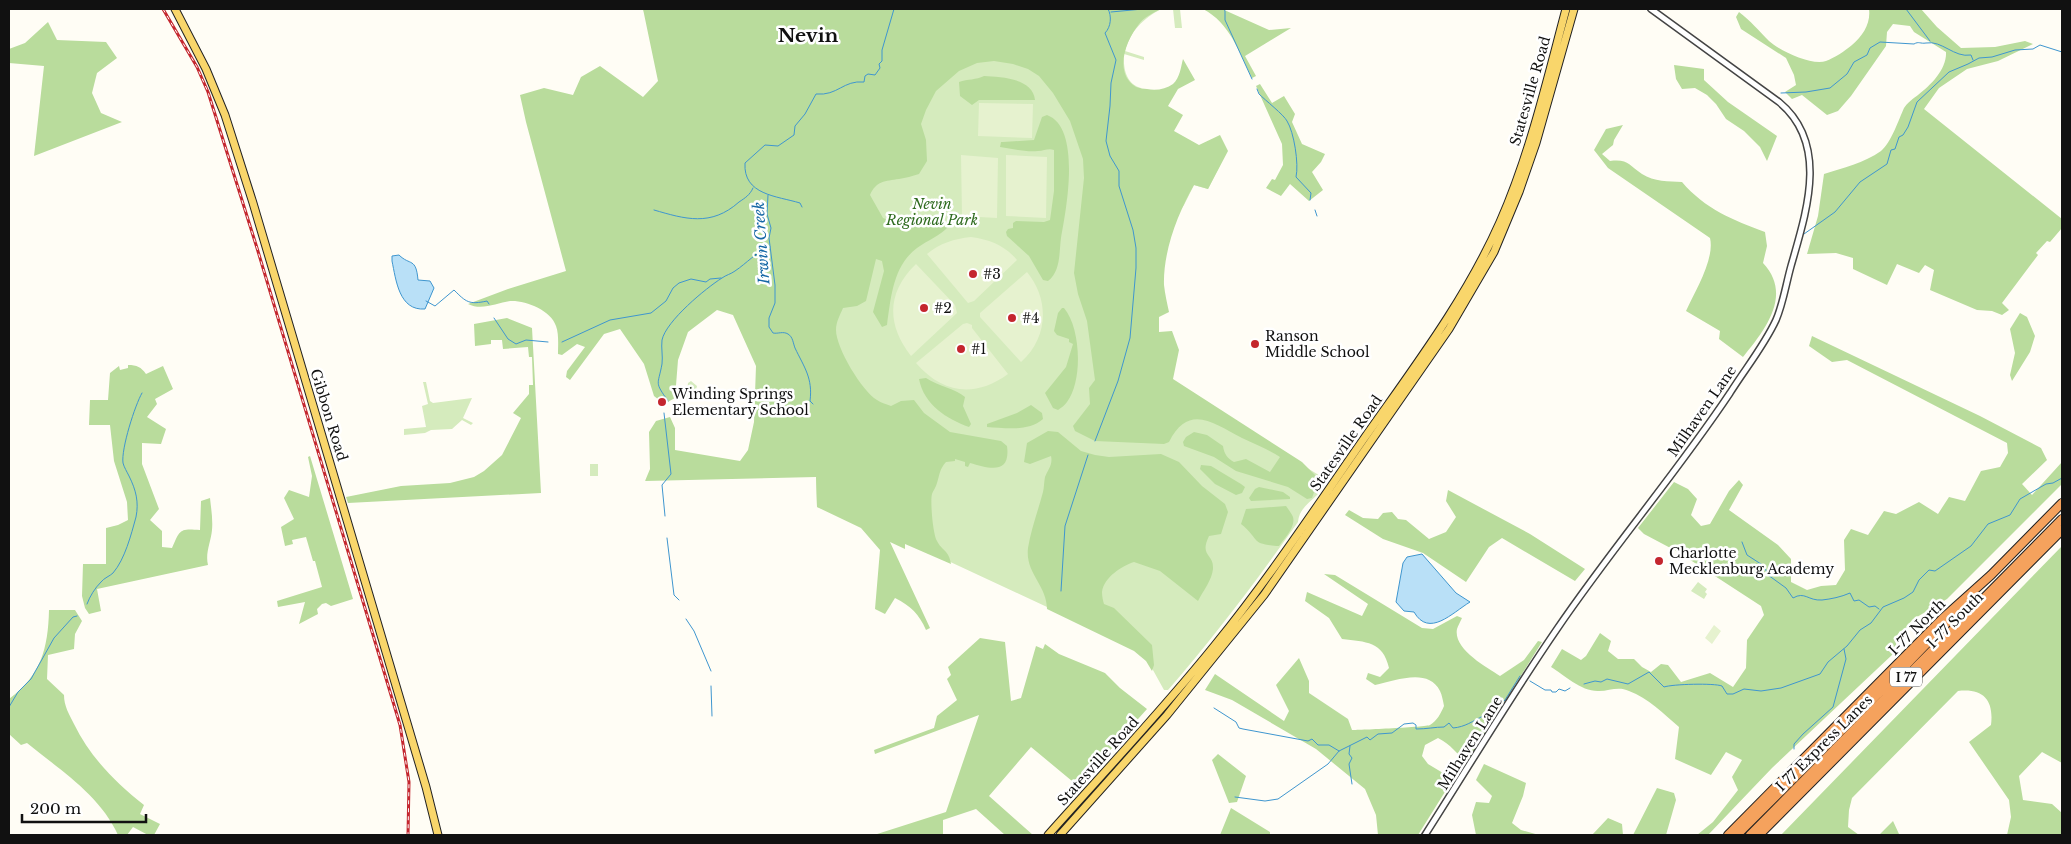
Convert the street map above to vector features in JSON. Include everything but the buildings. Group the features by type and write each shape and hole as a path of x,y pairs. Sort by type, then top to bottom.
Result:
{"highway":[{"name":"I-77 North","path":"1728,835 1935,626 1991,575 2062,503"},
{"name":"I 77 Express Lanes","path":"1750,835 2062,519"},
{"name":"I-77 South","path":"1760,835 2062,530"},
{"name":"I 77 Express Lanes","path":"1737,835 1895,678 1991,575"}],"main road":[{"name":"Gibbon Road","path":"175,9 214,86 251,194 426,787 438,835"},
{"name":"Statesville Road","path":"1048,835 1156,717 1238,616 1321,500 1454,307 1484,256 1515,184 1539,110 1566,9"},
{"name":"Statesville Road","path":"1060,835 1172,709 1264,595 1449,329 1494,252 1514,206 1536,146 1574,9"}],"street":[{"name":"Milhaven Lane","path":"1426,835 1558,628 1698,439 1770,331 1780,307 1811,180 1806,147 1798,122 1793,114 1779,102 1651,9"}],"green space":[{"name":"Nevin Regional Park","path":"643,9 1161,9 1143,21 1134,31 1125,51 1144,57 1144,60 1124,54 1126,75 1132,83 1141,88 1168,132 1221,163 1208,189 1194,185 1184,205 1092,338 1327,480 1302,510 1298,522 1251,586 1168,690 1164,690 1148,661 1137,649 886,532 817,507 816,477"},
{"path":"643,9 1161,9 1143,19 1134,31 1124,56 1125,74 1136,87 1154,90 1164,88 1173,84 1179,75 1183,59 1195,80 1178,89 1168,106 1183,115 1174,131 1199,145 1220,135 1228,151 1208,189 1194,185 1177,220 1169,246 1164,272 1164,285 1169,312 1159,317 1159,332 1172,331 1179,350 1173,379 1302,462 1317,477 1317,484 1312,498 1307,499 1288,487 1236,471 1214,457 1184,446 1183,442 1186,437 1194,432 1207,435 1223,446 1225,454 1232,461 1246,459 1270,472 1280,457 1211,422 1193,420 1185,423 1177,430 1169,442 1164,444 1095,441 1075,431 1073,426 1090,404 1089,388 1095,380 1087,321 1078,294 1074,273 1084,178 1083,159 1070,121 1053,93 1039,76 1028,69 1013,64 994,61 977,63 959,71 936,91 921,124 926,140 927,161 919,174 881,182 872,190 870,195 883,218 894,222 930,219 933,215 938,215 949,226 917,248 903,264 894,283 887,325 882,327 873,312 884,271 882,261 876,259 866,301 857,306 843,308 836,327 837,338 845,358 857,379 877,400 891,406 901,401 914,400 924,413 950,432 1001,441 1007,446 1005,462 997,468 970,463 968,467 965,466 965,462 955,459 955,461 946,462 941,470 932,494 932,518 936,538 949,556 951,564 905,544 905,549 890,542 930,628 926,630 914,611 895,598 885,614 875,609 880,550 861,528 817,507 816,477 645,481 650,469 649,432 656,421 670,417 675,428 675,450 740,461 748,450 754,422 756,366 733,315 717,310 688,332 678,360 675,398 664,404 654,396 644,364 620,329 604,334 570,380 566,377 567,371 585,347 577,344 562,355 558,354 556,326 549,315 530,304 516,301 484,307 468,304 566,271 520,95 544,88 573,95 581,77 600,66 643,97 658,81"},
{"path":"1173,9 1180,9 1182,28 1175,28"},
{"path":"1203,9 1222,9 1269,30 1291,28 1245,56 1256,76 1252,78 1227,30"},
{"path":"1869,9 1921,9 1937,27 1961,48 1995,47 2025,41 2033,44 1998,61 1967,69 1939,88 1924,109 2062,219 2062,228 2050,242 2047,241 2036,253 2038,255 2002,303 2009,310 2002,315 1992,311 1977,310 1930,290 1934,270 1925,265 1919,273 1897,264 1887,285 1853,269 1853,258 1836,253 1807,254 1818,216 1824,174 1861,162 1885,147 1905,106 1928,86 1941,70 1946,58 1946,52 1914,32 1910,26 1893,24 1887,32 1886,46 1851,96 1838,111 1827,115 1802,95 1792,99 1785,92 1796,85 1794,75 1786,58 1741,29 1736,17 1739,12 1769,41 1781,49 1805,60 1820,62 1839,54 1860,38 1869,19"},
{"path":"48,22 57,40 106,42 117,58 97,73 92,93 101,113 122,122 34,156 44,66 9,63 9,49 25,43"},
{"path":"1674,65 1704,69 1704,80 1728,102 1777,136 1767,161 1760,147 1744,131 1726,119 1707,95 1695,88 1682,89 1676,79"},
{"path":"984,76 1007,78 1022,83 1029,87 1035,100 979,100 972,105 960,96 959,82"},
{"path":"1260,84 1272,103 1284,96 1295,114 1292,122 1302,144 1325,154 1312,172 1323,190 1309,201 1290,184 1281,196 1266,188 1272,179 1275,180 1283,165 1282,144 1256,86"},
{"path":"979,103 1033,104 1032,138 978,136"},
{"path":"1047,115 1058,123 1065,136 1069,171 1059,261 1055,272 1048,281 1043,280 1029,256 1007,236 1006,232 1008,229 1013,228 1013,223 1016,221 1044,222 1050,220 1054,191 1054,150 1028,151 1000,147 1001,142 1034,140 1042,117"},
{"path":"1623,125 1613,145 1602,154 1610,161 1628,163 1642,174 1651,178 1662,181 1682,182 1710,207 1765,232 1767,246 1763,263 1772,275 1776,287 1776,300 1767,324 1743,357 1719,339 1720,331 1686,311 1707,265 1711,246 1710,238 1608,168 1594,150 1606,129"},
{"path":"961,155 998,158 997,218 962,216"},
{"path":"1006,155 1047,157 1046,218 1006,216"},
{"name":"#3","path":"971,237 997,244 1007,250 1017,260 974,301 968,303 927,254 948,242"},
{"name":"#2","path":"916,264 955,305 957,313 911,356 897,332 893,308 899,286"},
{"name":"#4","path":"1027,272 1040,294 1043,318 1037,342 1021,362 980,317 980,313"},
{"path":"1062,308 1070,317 1074,328 1077,341 1078,368 1072,393 1066,403 1058,410 1053,408 1045,393 1066,367 1073,344 1069,342 1069,339 1057,335 1054,331 1058,313"},
{"path":"2020,313 2027,317 2035,336 2030,352 2012,381 2010,375 2015,353 2010,329"},
{"path":"507,318 532,328 541,493 348,503 346,497 401,486 450,483 474,477 502,455 521,418 513,413 529,394 529,385 533,385 532,357 529,357 528,347 503,349 502,340 491,340 491,344 475,346 474,324"},
{"name":"#1","path":"963,324 972,325 972,328 1008,374 984,387 960,389 937,381 916,363"},
{"path":"1812,336 1980,416 2041,448 2047,460 2022,484 2032,495 2062,462 2062,484 1947,599 1912,620 1898,639 1893,654 1772,768 1708,835 1697,835 1713,822 1738,790 1732,777 1742,760 1726,752 1711,775 1675,759 1679,727 1649,702 1625,690 1593,691 1586,689 1551,667 1562,649 1581,660 1586,656 1600,633 1611,641 1608,651 1618,659 1634,659 1651,672 1661,664 1668,665 1681,682 1710,673 1733,687 1746,668 1747,640 1764,615 1761,606 1678,552 1644,534 1638,528 1674,482 1688,489 1697,499 1691,515 1701,526 1710,524 1729,491 1739,480 1743,485 1729,510 1778,545 1791,559 1791,582 1807,590 1821,586 1836,585 1845,570 1844,540 1851,529 1868,535 1884,511 1896,514 1919,502 1938,514 1949,497 1965,501 1981,471 2000,467 2008,453 2007,443 1847,360 1832,362 1809,346"},
{"path":"128,365 138,367 146,374 163,366 173,389 155,399 157,404 147,417 166,429 161,444 142,443 142,464 159,509 150,520 162,531 162,547 172,548 179,534 184,530 200,530 201,501 210,498 212,526 208,565 97,589 101,611 89,614 85,608 82,596 83,564 106,564 106,528 128,520 127,502 114,461 110,425 89,425 90,400 108,400 110,373 119,366 120,370 128,368"},
{"path":"926,378 965,397 963,406 971,424 969,427 953,420 931,404 919,379"},
{"path":"691,381 697,386 694,397 691,400 684,399 681,396 687,391 688,383"},
{"path":"423,382 426,382 430,401 433,403 472,398 463,418 473,423 471,425 462,420 452,429 431,430 425,433 404,435 404,429 426,427 422,406 428,404"},
{"path":"1031,405 1042,413 1043,419 1037,423 1023,428 987,427 987,424 1017,413"},
{"path":"1048,431 1058,432 1081,451 1095,455 1109,457 1161,454 1179,462 1202,486 1225,504 1228,512 1221,534 1209,536 1206,543 1206,551 1213,564 1213,569 1198,601 1160,571 1134,562 1114,573 1103,587 1104,604 1114,608 1152,645 1154,665 1152,671 1146,661 1134,651 1047,609 1044,593 1030,565 1028,548 1043,492 1045,477 1051,464 1051,456 1030,464 1024,462 1027,443"},
{"path":"310,456 353,599 331,606 326,603 322,604 317,609 318,614 299,624 305,602 278,607 277,601 322,587 306,537 292,540 293,544 285,546 281,527 294,519 284,498 289,490 309,497 312,476 308,457"},
{"path":"590,464 598,464 598,476 590,476"},
{"path":"1201,465 1211,466 1241,484 1245,487 1242,493 1236,495 1215,484 1200,469"},
{"path":"1259,487 1283,492 1290,499 1251,501 1249,498 1255,489"},
{"path":"1448,490 1530,534 1585,569 1575,581 1502,538 1489,547 1466,582 1423,553 1383,539 1345,515 1349,510 1363,518 1378,519 1383,513 1392,512 1398,519 1406,520 1429,539 1446,532 1456,517 1446,501"},
{"path":"1286,506 1293,517 1293,525 1279,546 1259,542 1241,524 1246,509"},
{"path":"2062,546 2062,763 2042,752 2019,776 2023,800 2052,804 2062,813 2062,835 2007,835 2011,817 2009,800 1969,742 1991,725 1992,717 1989,703 1981,694 1958,691 1852,798 1848,827 1859,835 1781,835"},
{"path":"1324,574 1335,575 1422,628 1433,629 1457,616 1462,618 1457,629 1460,644 1472,657 1500,676 1524,660 1538,641 1542,642 1467,762 1447,743 1438,738 1425,745 1422,756 1428,764 1453,779 1418,835 1378,835 1376,815 1365,789 1316,749 1232,700 1205,690 1215,674 1284,721 1289,711 1276,685 1299,658 1309,681 1309,693 1348,719 1352,730 1426,726 1435,721 1444,706 1441,693 1435,684 1428,679 1410,678 1375,685 1366,679 1368,673 1380,677 1389,668 1383,652 1366,642 1342,639 1329,618 1305,601 1307,592 1362,616 1368,604"},
{"path":"1698,582 1707,589 1704,599 1691,591"},
{"path":"49,610 75,610 82,621 75,634 74,649 48,655 47,679 64,695 70,717 80,736 96,758 113,778 144,805 140,814 160,824 154,835 148,835 133,827 127,835 118,835 101,808 90,795 66,773 27,743 21,745 9,734 9,699 29,680 41,660 47,637"},
{"path":"1714,625 1721,631 1712,644 1705,638"},
{"path":"980,638 1005,642 1011,701 1021,698 1036,646 1043,649 1045,644 1059,654 1105,673 1120,688 1147,709 1078,786 1031,747 989,796 1033,835 1005,835 976,809 943,820 943,835 874,835 946,812 979,715 875,754 874,750 934,728 937,716 957,700 947,679 951,675 948,667"},
{"path":"1218,754 1246,776 1237,802 1229,803 1212,760"},
{"path":"1484,764 1526,783 1512,823 1521,830 1539,835 1476,835 1472,815 1476,802 1489,803 1492,796 1476,780"},
{"path":"1657,788 1674,793 1676,800 1666,835 1633,835"},
{"path":"1231,808 1270,832 1270,835 1220,835"},
{"path":"1608,818 1622,824 1623,835 1592,835"},
{"path":"1893,821 1899,834 1879,835"}],"water":[{"path":"399,255 414,265 418,280 430,281 434,288 425,309 409,305 400,293 392,261 392,256"},
{"path":"1422,554 1456,593 1470,602 1448,617 1434,623 1427,623 1414,612 1404,611 1396,602 1403,563 1407,557"}],"waterway":[{"name":"Irwin Creek","path":"802,207 800,203 772,196 755,188 746,174 745,163 765,145 778,146 794,135 795,126 805,114 816,94 830,93 851,83 864,82 865,76 868,74 875,75 880,68 882,50 894,9"},
{"path":"1095,441 1118,381 1130,338 1136,268 1136,248 1133,230 1119,186 1119,171 1110,156 1106,141 1111,83 1116,60 1105,33 1109,28 1110,21 1108,9"},
{"path":"1111,12 1143,9"},
{"path":"1224,9 1225,20 1252,79"},
{"path":"1906,9 1930,41"},
{"path":"1781,93 1806,92 1830,88 1847,74 1854,62 1867,55 1870,48 1880,42 1932,43 1959,54 1971,55 1973,60"},
{"path":"1804,234 1835,212 1860,182 1887,164 1891,150 1895,149 1899,137 1903,135 1908,127 1917,102 1949,72 1979,58 1992,57 2015,50 2033,49 2040,45 2062,52"},
{"path":"1257,89 1259,94 1285,118 1290,126 1296,156 1296,177 1311,193 1310,200"},
{"path":"654,210 687,218 708,218 729,210 747,196 753,188"},
{"name":"Irwin Creek","path":"768,195 767,214 771,228 769,238 775,285 775,303 769,318 769,327 773,333 786,333 792,338 809,379 810,401 813,404"},
{"path":"1315,210 1317,216"},
{"path":"668,401 658,383 662,364 662,340 665,332 679,315 706,289 770,247"},
{"path":"562,342 610,320 651,313 666,301 673,288 679,283 691,279 706,282 710,279 721,278"},
{"path":"426,301 435,306 454,290 468,302 487,301 489,304"},
{"path":"494,318 508,339 516,344 526,340 548,342"},
{"path":"87,604 97,587 113,573 121,561 136,517 135,491 123,465 123,456 129,427 142,393"},
{"path":"664,413 671,474 662,485 665,516"},
{"path":"1061,591 1065,526 1088,455"},
{"path":"1584,684 1595,681 1601,682 1607,679 1628,684 1649,672 1664,687 1703,684 1718,685 1722,686 1727,694 1733,694 1744,689 1761,691 1781,688 1820,674 1828,662 1847,646 1860,630 1871,623 1883,607 1913,592 1919,580 1929,570 1935,571 1971,546 1988,524 2010,515 2020,499 2046,484 2053,483 2062,478 2062,473"},
{"path":"667,538 674,595 679,600"},
{"path":"1742,542 1747,555 1764,566 1768,575 1786,588 1793,598 1804,596 1822,600 1850,593 1854,601 1859,600 1869,607 1875,606 1879,609"},
{"path":"9,707 18,692 31,679 54,638 73,617 77,616"},
{"path":"686,619 694,631 711,671"},
{"path":"1794,749 1794,744 1803,734 1833,707 1846,659 1844,649"},
{"path":"1235,797 1265,801 1278,799 1328,764 1339,751 1367,737 1370,740 1378,734 1392,733 1404,724 1413,723 1416,725 1416,729 1420,729 1444,727 1449,723 1453,728 1465,725 1483,716 1486,719 1505,700 1520,676"},
{"path":"1530,681 1552,692 1556,692 1559,689 1565,691 1570,688"},
{"path":"711,686 712,716"},
{"path":"1214,708 1236,722 1239,728 1308,741 1312,739 1318,745 1329,745 1339,751"},
{"path":"1350,746 1349,754 1352,758 1349,764 1352,784"}],"railway":[{"path":"163,9 197,67 208,92 257,248 400,725 409,782 408,835"}],"place":[{"name":"#3","path":"973,274"},
{"name":"#2","path":"924,308"},
{"name":"#4","path":"1012,318"},
{"name":"Ranson Middle School","path":"1255,344"},
{"name":"#1","path":"961,349"},
{"name":"Winding Springs Elementary School","path":"662,402"},
{"name":"Charlotte Mecklenburg Academy","path":"1659,561"}],"district":[{"name":"Nevin","path":"808,35"}]}
